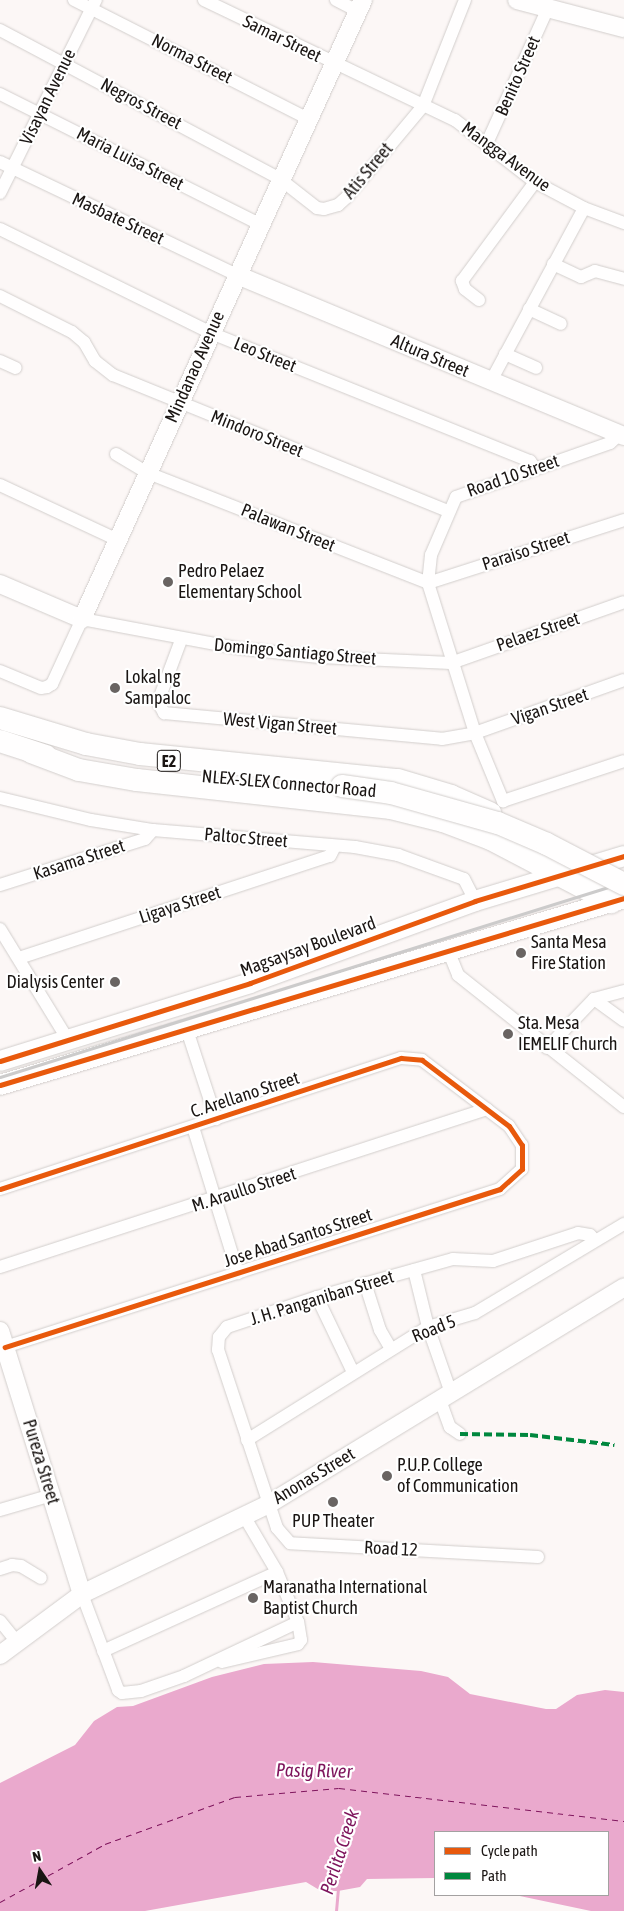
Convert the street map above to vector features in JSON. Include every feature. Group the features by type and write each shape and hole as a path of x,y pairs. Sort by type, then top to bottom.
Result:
{"highway":[{"path":"0,718 86,744 140,754 344,772 398,780 451,796 592,865 621,891"},
{"name":"NLEX-SLEX Connector Road","path":"0,725 84,749 139,758 342,774 452,794 553,832 624,869"},
{"name":"NLEX-SLEX Connector Road","path":"0,742 31,752 138,773 342,786 391,793 498,823 547,844 621,891"},
{"path":"31,752 79,770 127,779 340,800 391,808 443,821 491,839 535,872 560,875 621,891"}],"main road":[{"path":"560,875 624,856"},
{"name":"Magsaysay Boulevard","path":"0,1061 250,983 475,901 535,872"},
{"path":"0,1085 186,1027 448,950 621,891"}],"street":[{"name":"Norma Street","path":"74,0 94,4 309,119"},
{"name":"Samar Street","path":"204,0 333,64"},
{"path":"336,0 361,6"},
{"name":"Atis Street","path":"280,179 318,208 338,206 423,106 465,0"},
{"path":"517,0 624,28"},
{"name":"Visayan Avenue","path":"0,193 94,4"},
{"name":"Mindanao Avenue","path":"0,671 41,688 47,688 52,684 280,179 361,6"},
{"name":"Benito Street","path":"487,143 548,8"},
{"name":"Negros Street","path":"0,30 280,179"},
{"name":"Mangga Avenue","path":"333,64 455,120 535,182 584,208 624,223"},
{"name":"Maria Luisa Street","path":"0,94 260,224"},
{"name":"Masbate Street","path":"0,162 237,275"},
{"path":"479,300 465,289 462,281 535,182"},
{"path":"490,380 584,208"},
{"name":"Leo Street","path":"0,229 211,333 530,461 535,468"},
{"path":"553,264 581,277 595,271 624,279"},
{"name":"Altura Street","path":"237,275 622,435"},
{"name":"Mindoro Street","path":"0,296 72,332 84,342 95,361 113,375 448,511"},
{"path":"529,309 561,324"},
{"path":"505,354 536,368"},
{"path":"0,361 16,368"},
{"name":"Road 10 Street","path":"451,663 428,583 431,555 448,511 459,495 610,443 622,435"},
{"name":"Palawan Street","path":"116,454 148,473 428,583"},
{"path":"0,485 118,540"},
{"name":"Paraiso Street","path":"428,583 624,520"},
{"name":"Domingo Santiago Street","path":"0,584 82,619 181,640 319,658 451,663"},
{"name":"Pelaez Street","path":"451,663 624,602"},
{"name":"West Vigan Street","path":"181,640 158,702 164,713 442,739 475,733"},
{"path":"451,663 475,733 503,801 624,761"},
{"name":"Vigan Street","path":"475,733 624,680"},
{"name":"Paltoc Street","path":"0,798 91,820 153,830 335,846 398,856 464,879 475,901"},
{"name":"Kasama Street","path":"0,885 145,839 153,830"},
{"name":"Ligaya Street","path":"18,958 330,856 335,846"},
{"path":"0,929 68,1040"},
{"path":"448,950 458,975 547,1048 624,1107"},
{"path":"547,1048 594,999 624,991"},
{"path":"594,999 624,1021"},
{"path":"186,1027 216,1119"},
{"name":"C. Arellano Street","path":"0,1190 400,1058 411,1057 422,1060 487,1109"},
{"name":"M. Araullo Street","path":"0,1267 216,1200 487,1109"},
{"name":"Jose Abad Santos Street","path":"2,1339 238,1273 500,1189 522,1169 522,1145 509,1126 487,1109"},
{"path":"193,1127 238,1273"},
{"name":"Road 5","path":"247,1440 353,1372 428,1327 474,1313 624,1224"},
{"name":"J. H. Panganiban Street","path":"269,1504 218,1350 219,1337 227,1327 365,1282 453,1259 493,1261 578,1232 590,1235 595,1240"},
{"path":"414,1270 446,1397 450,1427 460,1434"},
{"path":"365,1282 377,1323 391,1349"},
{"name":"Anonas Street","path":"0,1654 82,1594 269,1504 624,1287"},
{"path":"317,1297 353,1372"},
{"name":"Pureza Street","path":"2,1339 82,1594"},
{"path":"0,1510 52,1495"},
{"name":"Road 12","path":"269,1504 282,1537 290,1543 538,1557"},
{"path":"207,1665 298,1644 301,1640 298,1622 277,1572 244,1516"},
{"path":"0,1569 12,1565 21,1566 42,1578"},
{"path":"102,1651 277,1572"},
{"path":"82,1594 102,1651 118,1690 122,1693 141,1691 207,1665 298,1622"},
{"path":"0,1622 17,1642"}],"water":[{"name":"Pasig River","path":"313,1662 421,1671 448,1677 470,1694 546,1709 556,1709 577,1695 605,1690 624,1692 624,1911 591,1911 520,1896 609,1896 609,1831 434,1831 434,1878 367,1879 360,1887 338,1891 321,1891 306,1882 145,1911 0,1911 0,1783 75,1745 94,1721 117,1707 133,1706 212,1677 264,1664"}],"waterway":[{"name":"Perlita Creek","path":"336,1911 338,1889"}],"ferry route":[{"path":"0,1902 105,1844 235,1797 339,1788 624,1821"}],"railway":[{"path":"0,1077 624,882"}],"marked path":[{"path":"460,1434 530,1435 614,1445"}],"cycle path":[{"path":"0,1061 250,983 475,901 624,856"},
{"path":"0,1085 624,898"},
{"path":"0,1189 401,1058 422,1060 509,1126 522,1145 522,1169 500,1189 5,1347"}],"place":[{"name":"Pedro Pelaez Elementary School","path":"168,582"},
{"name":"Lokal ng Sampaloc","path":"115,688"},
{"name":"Santa Mesa Fire Station","path":"521,953"},
{"name":"Dialysis Center","path":"115,982"},
{"name":"Sta. Mesa IEMELIF Church","path":"508,1034"},
{"name":"P.U.P. College of Communication","path":"387,1476"},
{"name":"PUP Theater","path":"333,1502"},
{"name":"Maranatha International Baptist Church","path":"253,1598"}]}
